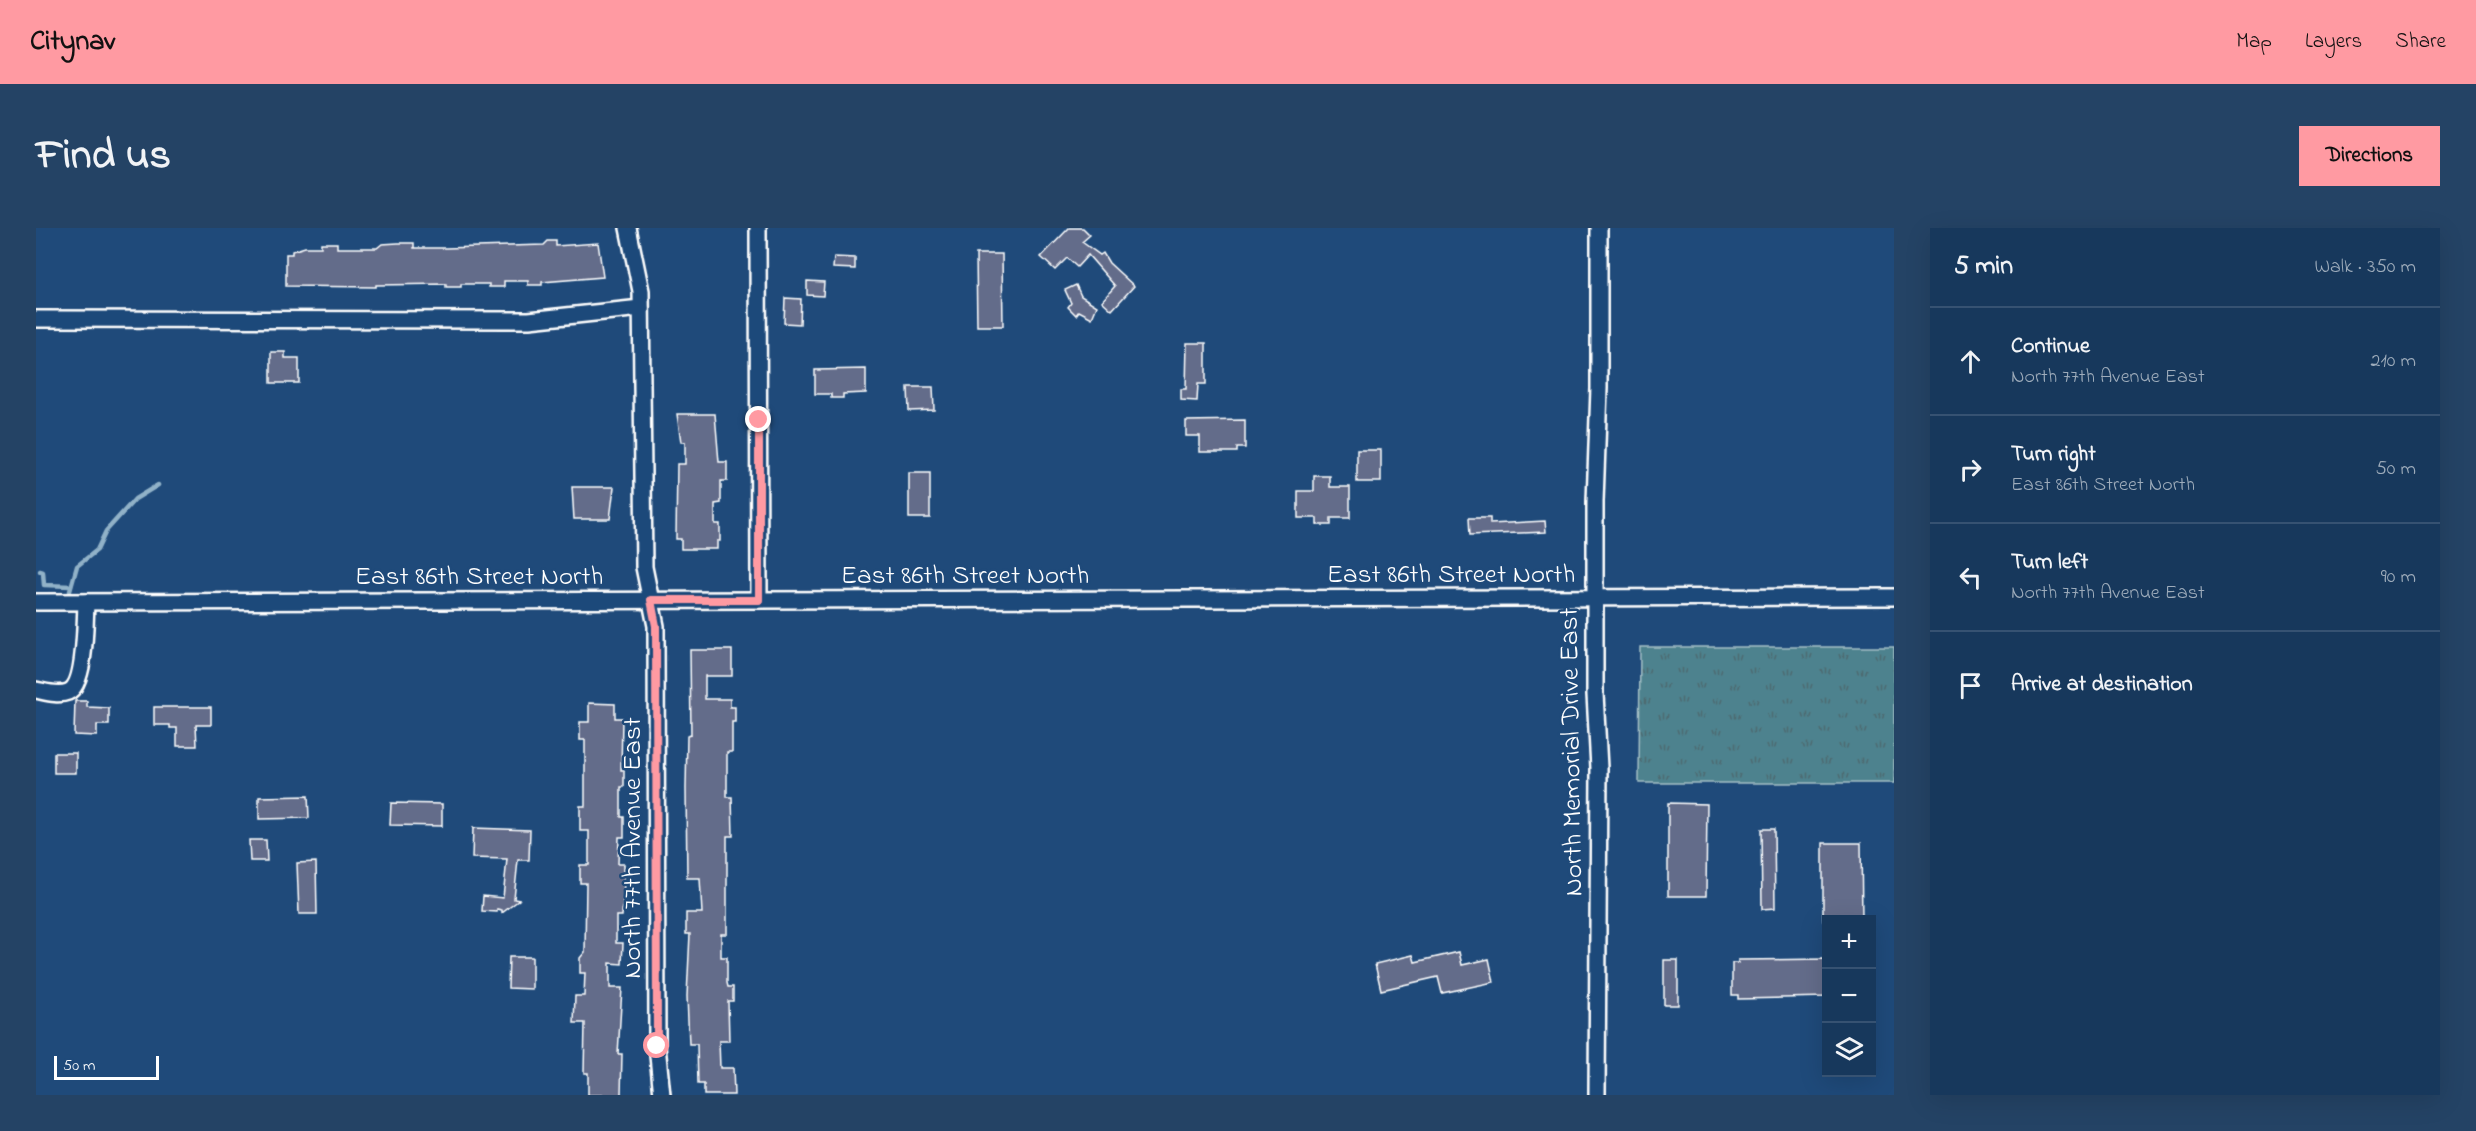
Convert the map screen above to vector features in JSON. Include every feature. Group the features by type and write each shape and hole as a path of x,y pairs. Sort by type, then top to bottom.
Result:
{"street":[{"name":"North 77th Avenue East","path":"628,228 636,258 641,308 644,567 656,626 657,1046 662,1095"},
{"path":"758,228 759,600"},
{"name":"North Memorial Drive East","path":"1597,1095 1599,768 1595,694 1595,502 1599,388 1599,228"},
{"path":"36,319 529,320 641,308"},
{"name":"East 86th Street North","path":"36,602 1894,597"},
{"path":"36,690 55,694 68,693 75,688 81,674 86,602"}],"green space":[{"path":"1640,647 1894,647 1894,783 1639,783"}],"building":[{"path":"1069,228 1083,228 1090,235 1082,242 1100,255 1103,253 1109,263 1134,286 1112,310 1102,301 1115,286 1088,255 1077,267 1067,258 1055,270 1041,257"},
{"path":"548,241 556,241 556,246 598,243 603,277 542,282 542,285 528,285 528,281 504,281 504,287 489,287 489,284 461,284 461,287 446,287 446,284 376,285 376,287 286,286 286,254 292,254 292,251 305,247 321,247 321,243 337,243 337,248 377,248 382,244 414,243 414,248 446,248 544,245"},
{"path":"976,254 1002,254 1003,326 977,326"},
{"path":"834,257 855,258 855,269 833,268"},
{"path":"807,281 824,282 823,296 807,295"},
{"path":"1076,285 1081,296 1097,306 1092,318 1079,311 1076,315 1068,307 1071,303 1065,290"},
{"path":"785,298 801,299 800,324 784,323"},
{"path":"1187,343 1206,343 1206,384 1198,384 1197,401 1181,400 1181,389 1186,389"},
{"path":"271,352 285,352 285,358 299,358 299,383 271,383"},
{"path":"866,369 866,393 843,394 843,398 831,398 831,394 815,394 815,370"},
{"path":"908,387 933,387 934,410 909,411"},
{"path":"677,414 715,414 719,462 727,462 727,481 721,481 721,503 715,504 715,524 720,524 720,541 717,541 717,549 681,549 681,539 676,539 677,464 685,464 685,442 681,442"},
{"path":"1245,420 1245,448 1237,448 1237,452 1200,452 1200,436 1186,436 1186,421"},
{"path":"1357,450 1381,450 1381,482 1357,482"},
{"path":"909,473 930,473 930,518 909,518"},
{"path":"1314,476 1330,476 1330,487 1350,487 1350,518 1331,518 1331,525 1317,525 1317,518 1298,518 1298,491 1314,491"},
{"path":"572,487 614,487 610,519 574,519"},
{"path":"1469,518 1490,518 1490,524 1545,521 1546,532 1470,535"},
{"path":"690,650 732,650 732,676 705,676 705,699 730,699 730,707 735,707 735,722 732,722 732,752 727,752 727,797 732,797 733,836 727,836 727,934 721,934 721,957 727,957 727,983 728,987 733,987 733,1001 728,1001 729,1041 719,1041 720,1068 733,1068 734,1095 704,1095 704,1084 698,1084 697,1044 689,1044 687,996 690,934 686,934 686,913 702,913 700,878 687,878 686,788 687,736 691,735"},
{"path":"75,701 87,701 87,707 109,708 109,725 97,725 97,736 74,735"},
{"path":"589,703 615,704 615,718 622,718 621,770 624,770 624,787 621,787 621,817 624,817 624,837 619,837 618,864 624,864 624,883 622,916 616,916 616,943 623,943 622,964 610,963 610,988 622,988 618,1054 622,1054 621,1095 588,1095 588,1073 584,1073 585,1023 574,1023 575,996 584,996 585,973 580,973 580,958 585,952 586,883 580,883 580,865 589,865 589,831 580,831 580,806 585,806 585,740 580,740 580,722 589,722"},
{"path":"154,707 211,707 211,725 196,725 197,746 177,746 177,728 170,728 170,725 154,725"},
{"path":"54,753 76,753 76,773 54,773"},
{"path":"308,796 309,818 259,819 259,797"},
{"path":"391,803 442,804 442,826 390,825"},
{"path":"1668,803 1707,804 1706,896 1668,896"},
{"path":"473,828 530,830 529,860 518,860 514,899 519,900 502,913 502,910 497,909 497,912 482,911 483,896 503,898 507,859 472,858"},
{"path":"1761,829 1774,829 1775,908 1762,909"},
{"path":"249,840 266,840 267,861 250,861"},
{"path":"1823,843 1861,843 1862,915 1823,915"},
{"path":"316,862 317,914 299,914 297,863"},
{"path":"1459,952 1462,965 1489,959 1494,982 1442,993 1438,977 1381,990 1375,964 1413,955 1415,962"},
{"path":"509,957 532,957 532,989 508,988"},
{"path":"1822,959 1822,997 1738,999 1738,995 1732,995 1732,963 1738,963 1738,960"},
{"path":"1664,960 1678,960 1678,1005 1664,1005"}],"waterway":[{"path":"70,591 77,566 97,550 106,531 135,499 158,485"},
{"path":"40,571 43,572 44,585 71,586"}],"route":[{"path":"657,1046 656,626 651,600 759,600 759,420"}]}
